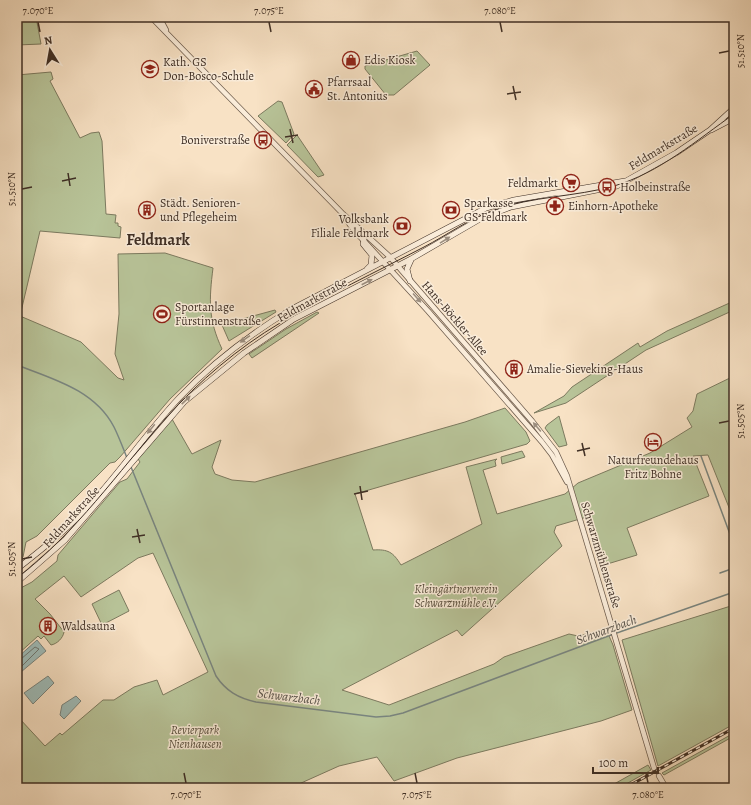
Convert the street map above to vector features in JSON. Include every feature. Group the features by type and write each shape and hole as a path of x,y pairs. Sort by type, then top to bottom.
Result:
{"main road":[{"name":"Feldmarkstraße","path":"17,582 52,553 65,540 188,397 244,353 294,319 397,267 470,224 491,214 530,203 609,189 626,181 659,164 710,130 734,108"},
{"name":"Feldmarkstraße","path":"710,130 719,127 734,118"},
{"name":"Feldmarkstraße","path":"17,568 76,520 180,396 230,350 290,310 486,208 514,200 626,181"},
{"path":"364,240 363,244 372,255 371,265 367,270"},
{"path":"410,281 408,269 411,259"}],"street":[{"name":"Hans-Böckler-Allee","path":"151,17 343,214 390,257 397,267 547,439"},
{"name":"Hans-Böckler-Allee","path":"159,17 167,32"},
{"name":"Hans-Böckler-Allee","path":"343,214 364,240 542,442"},
{"name":"Schwarzmühlenstraße","path":"547,439 563,467 654,768"},
{"name":"Schwarzmühlenstraße","path":"542,442 552,455 569,486"},
{"path":"659,776 666,788"}],"green space":[{"path":"17,17 36,17 41,44 17,45"},
{"path":"417,51 430,65 394,95 386,95 365,69 365,66"},
{"path":"51,72 53,79 50,81 80,138 91,133 99,132 102,141 106,214 116,215 115,223 118,223 118,226 121,227 120,238 40,231 20,316 81,342 118,378 124,380 115,354 119,314 118,254 165,253 213,268 210,300 212,319 217,338 222,349 170,399 115,462 110,463 37,536 26,542 23,557 17,563 17,75"},
{"path":"278,101 282,102 294,134 286,143 258,116"},
{"path":"297,135 324,175 318,177 287,145"},
{"path":"734,301 734,310 646,350 566,403 534,413 564,396 572,387 638,343 640,347 667,331"},
{"path":"275,310 276,312 229,341 222,325"},
{"path":"317,312 319,313 252,358 249,354 286,329"},
{"path":"734,376 734,520 708,455 693,456 709,496 627,528 637,555 604,565 590,516 556,526 554,532 562,546 462,636 457,630 342,690 389,705 494,664 504,657 569,634 578,636 606,629 613,645 632,710 601,721 457,758 394,781 377,757 339,766 290,788 17,788 17,711 21,715 19,718 45,746 60,733 62,735 103,700 114,700 134,687 157,680 163,695 208,672 153,553 138,558 81,597 64,576 35,599 50,614 64,632 61,638 51,645 44,636 41,639 38,636 17,655 17,590 32,582 57,561 58,555 120,482 127,479 140,462 138,459 172,419 192,454 221,440 212,467 215,474 232,480 255,482 465,422 505,408 526,432 530,441 527,444 355,494 373,550 390,552 401,565 482,524 466,467 497,459 495,461 496,466 483,470 497,514 565,494 578,483 650,453 692,427 687,418 693,411 697,394"},
{"path":"559,416 567,445 559,447 545,428"},
{"path":"522,451 525,457 502,464 501,457"},
{"path":"119,590 129,611 102,625 92,604"},
{"path":"734,605 734,724 658,766 622,640"},
{"path":"734,733 734,736 664,775 662,773"},
{"path":"648,765 651,770 619,788 607,788"}],"water":[{"path":"37,640 46,651 21,672 17,668 17,658"},
{"path":"48,676 54,683 33,704 24,693"},
{"path":"76,696 81,701 64,719 60,715 62,705"}],"waterway":[{"name":"Schwarzbach","path":"17,365 72,387 96,404 106,414 114,427 127,458"},
{"path":"701,456 734,545"},
{"name":"Schwarzbach","path":"131,467 216,676 228,690 256,702 376,717 390,716 403,713 611,635 734,592"},
{"path":"720,573 734,568"}],"tunnel":[{"path":"654,768 659,776"}],"tram line":[{"path":"17,578 39,560 78,521 166,418 205,378 234,354 264,333 316,303 424,247 467,222 494,210 509,205 539,199 599,190 631,180 647,173 692,145 734,114"}],"railway":[{"path":"625,788 734,728"}],"place":[{"name":"Edis Kiosk","path":"351,60"},
{"name":"Kath. GS Don-Bosco-Schule","path":"150,69"},
{"name":"Pfarrsaal St. Antonius","path":"314,89"},
{"name":"Boniverstraße","path":"263,140"},
{"name":"Feldmarkt","path":"571,183"},
{"name":"Holbeinstraße","path":"607,187"},
{"name":"Einhorn-Apotheke","path":"555,206"},
{"name":"Städt. Senioren- und Pflegeheim","path":"147,210"},
{"name":"Sparkasse GS Feldmark","path":"451,210"},
{"name":"Volksbank Filiale Feldmark","path":"402,226"},
{"name":"Sportanlage Fürstinnenstraße","path":"162,314"},
{"name":"Amalie-Sieveking-Haus","path":"514,369"},
{"name":"Naturfreundehaus Fritz Bohne","path":"653,442"},
{"name":"Waldsauna","path":"48,626"}],"district":[{"name":"Feldmark","path":"158,239"}],"park label":[{"name":"Kleingärtnerverein Schwarzmühle e.V.","path":"456,596"},
{"name":"Revierpark Nienhausen","path":"195,737"}]}
